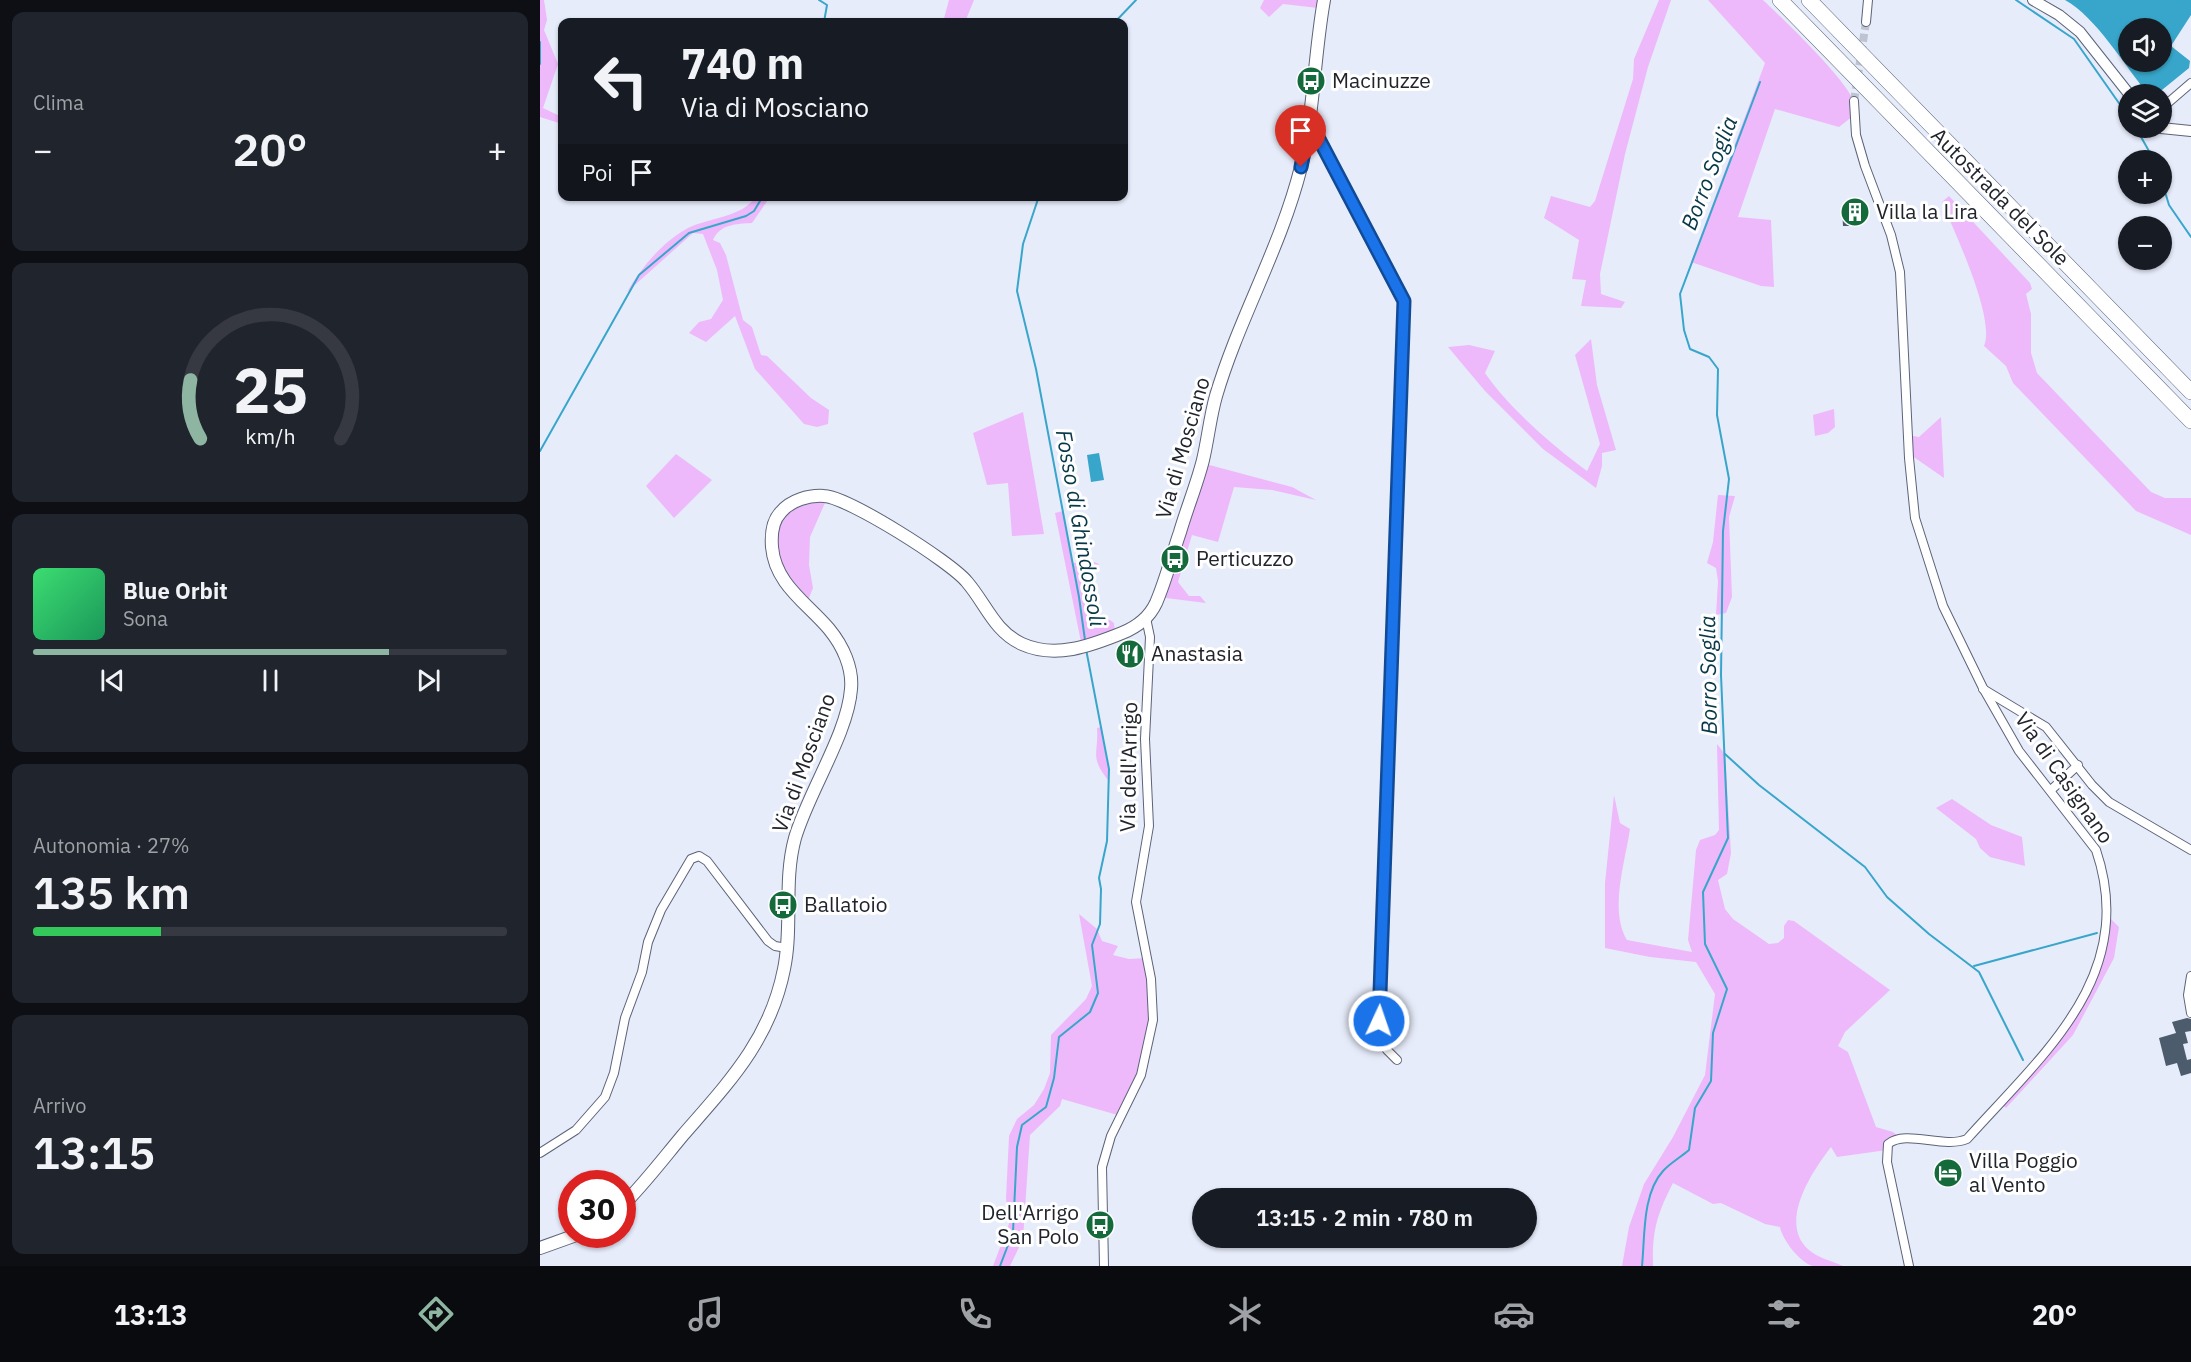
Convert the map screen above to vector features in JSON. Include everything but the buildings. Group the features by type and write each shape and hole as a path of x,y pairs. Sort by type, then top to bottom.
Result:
{"highway":[{"name":"Autostrada del Sole","path":"1780,0 2191,421"},
{"name":"Autostrada del Sole","path":"1809,0 2191,392"}],"main road":[{"name":"Via di Mosciano","path":"636,1190 743,1065 760,1039 778,993 787,948 788,873 792,851 807,806 849,706 851,672 840,646 830,631 785,584 777,570 771,539 773,525 779,513 798,499 810,496 825,496 846,502 965,579 993,621 1012,639 1046,651 1065,651 1087,645 1124,632 1146,618 1161,590 1202,463 1216,395 1288,215 1310,122 1324,0"},
{"path":"540,1248 558,1242"}],"street":[{"path":"1866,22 1868,0"},
{"path":"2033,0 2059,15 2080,32 2121,84"},
{"path":"2172,99 2191,83"},
{"name":"Via di Casignano","path":"1854,101 1853,116 1859,145 1891,235 1900,272 1908,458 1915,518 1943,606 1983,688 2019,751 2096,850 2101,865 2107,919 2101,957 2093,980 2068,1025 1967,1139 1951,1143 1901,1138 1888,1144 1887,1162 1909,1266"},
{"path":"1310,122 1404,301 1379,1021 1387,1050 1397,1060"},
{"path":"2172,129 2191,131"},
{"name":"Via dell'Arrigo","path":"1104,1266 1102,1167 1111,1136 1141,1075 1153,1020 1151,979 1136,902 1149,826 1145,739 1150,637 1146,618"},
{"path":"1983,688 2046,727 2092,785 2109,802 2191,850"},
{"path":"2050,790 2078,765"},
{"path":"540,1153 576,1130 605,1097 614,1073 625,1017 642,972 648,942 661,910 691,859 699,856 707,861 768,941 775,946 787,948"},
{"path":"2191,976 2188,995 2191,1013"}],"shaded area":[{"path":"540,0 544,0 547,20 544,30 558,64 543,108 558,115 558,123 540,117"},
{"path":"949,0 974,0 967,18 944,18"},
{"path":"1264,0 1319,0 1318,8 1283,4 1269,17 1260,8"},
{"path":"1659,0 1671,0 1648,67 1625,154 1600,274 1601,294 1625,302 1621,308 1581,306 1586,280 1572,279 1579,240 1544,218 1551,196 1590,207 1595,201 1633,79 1634,59"},
{"path":"1708,0 1763,0 1827,65 1853,101 1853,116 1839,127 1775,109 1738,217 1771,220 1774,287 1761,286 1691,262 1765,63"},
{"path":"1949,196 2030,283 2032,289 2026,294 2031,314 2031,353 2037,373 2151,492 2165,498 2191,498 2191,535 2136,511 2013,383 2006,366 1984,346 1986,333 1979,296 1942,202"},
{"path":"752,201 767,201 752,223 724,228 713,240 720,243 726,255 743,320 752,327 761,355 767,356 811,398 829,410 828,424 817,427 804,424 755,369 735,316 706,342 689,333 699,322 711,319 723,300 717,270 703,234 693,233 627,292 653,256 678,234 696,225 734,213"},
{"path":"1591,339 1597,385 1616,450 1602,453 1602,466 1596,488 1543,449 1485,391 1448,347 1469,345 1495,351 1485,373 1506,399 1532,425 1587,471 1600,444 1575,355"},
{"path":"1834,409 1835,427 1828,433 1815,436 1813,415"},
{"path":"1023,412 1044,534 1012,536 1008,483 987,485 973,433"},
{"path":"1941,417 1944,478 1908,453 1908,435 1919,437"},
{"path":"676,454 712,480 674,518 646,486"},
{"path":"1202,463 1292,487 1316,500 1272,490 1234,487 1218,542 1192,535 1178,582 1189,596 1200,596 1206,603 1158,597"},
{"path":"1718,495 1735,496 1729,517 1732,597 1726,613 1716,615 1718,581 1716,568 1707,563 1713,542"},
{"path":"828,496 810,537 809,565 813,588 806,605 773,555 779,513 786,507"},
{"path":"1063,511 1073,563 1094,562 1099,564 1085,579 1093,608 1114,623 1115,635 1082,647 1055,513"},
{"path":"1101,727 1109,769 1108,780 1102,772 1096,754 1097,728"},
{"path":"1717,744 1725,754 1731,853 1727,874 1718,880 1725,909 1733,919 1769,944 1778,943 1784,938 1784,926 1788,920 1794,921 1890,990 1845,1032 1838,1046 1848,1052 1876,1127 1893,1132 1901,1138 1887,1150 1837,1157 1831,1147 1807,1184 1797,1212 1800,1239 1809,1250 1843,1266 1808,1264 1792,1250 1780,1227 1765,1224 1721,1203 1713,1204 1673,1183 1657,1223 1653,1243 1653,1266 1622,1266 1629,1227 1644,1184 1673,1137 1705,1075 1715,994 1696,962 1650,957 1605,948 1605,883 1614,795 1620,823 1630,829 1619,901 1619,915 1627,940 1692,952 1688,940 1696,850 1700,840 1715,835 1719,830"},
{"path":"1952,799 1991,825 2022,837 2025,866 1990,857 1980,848 1976,839 1936,808"},
{"path":"1079,914 1097,929 1102,941 1118,946 1113,955 1129,959 1147,958 1153,1020 1141,1075 1121,1116 1062,1099 1060,1106 1030,1135 1023,1239 1010,1266 993,1266 1009,1224 1006,1198 1009,1136 1017,1119 1034,1105 1044,1089 1050,1073 1051,1035 1086,999 1092,986"},
{"path":"2107,915 2119,927 2114,958 2073,1035 2006,1108 1999,1102 2068,1025 2093,980"}],"water":[{"path":"2065,0 2191,0 2191,15 2172,44 2172,18 2118,18 2118,54 2088,18"},
{"path":"2172,47 2190,61 2189,68 2169,84 2141,84 2132,72 2172,72"},
{"path":"1099,453 1104,480 1091,482 1087,455"}],"waterway":[{"path":"819,0 827,5 825,18"},
{"name":"Fosso di Ghindossoli","path":"1119,18 1136,0"},
{"path":"2016,0 2074,39 2118,102"},
{"path":"540,42 540,64"},
{"name":"Borro Soglia","path":"1642,1266 1646,1216 1651,1191 1663,1171 1689,1150 1695,1108 1711,1081 1713,1033 1727,989 1705,944 1703,892 1728,838 1721,675 1723,531 1729,479 1717,415 1718,369 1709,357 1690,349 1684,330 1680,294 1760,82"},
{"path":"2142,138 2148,150"},
{"path":"540,451 639,275 689,233 746,216 754,211 760,201"},
{"name":"Fosso di Ghindossoli","path":"1037,201 1023,244 1017,291 1036,369 1085,640"},
{"path":"2169,204 2191,237"},
{"name":"Fosso di Ghindossoli","path":"1000,1266 1013,1232 1017,1147 1022,1125 1046,1107 1054,1078 1059,1037 1090,1012 1098,993 1092,945 1100,924 1099,878 1107,841 1109,769 1086,649"},
{"path":"1725,754 1759,785 1865,867 1887,897 1929,934 1979,972 2023,1060"},
{"path":"1974,966 2097,933"}],"tunnel":[{"path":"1854,101 1866,22"}],"place":[{"name":"Macinuzze","path":"1311,81"},
{"name":"Villa la Lira","path":"1855,212"},
{"name":"Perticuzzo","path":"1175,559"},
{"name":"Anastasia","path":"1130,654"},
{"name":"Ballatoio","path":"783,905"},
{"name":"Villa Poggio al Vento","path":"1948,1173"},
{"name":"Dell'Arrigo San Polo","path":"1100,1225"}],"route":[{"path":"1301,167 1310,122 1404,301 1398,418 1389,791 1379,1021"}]}
